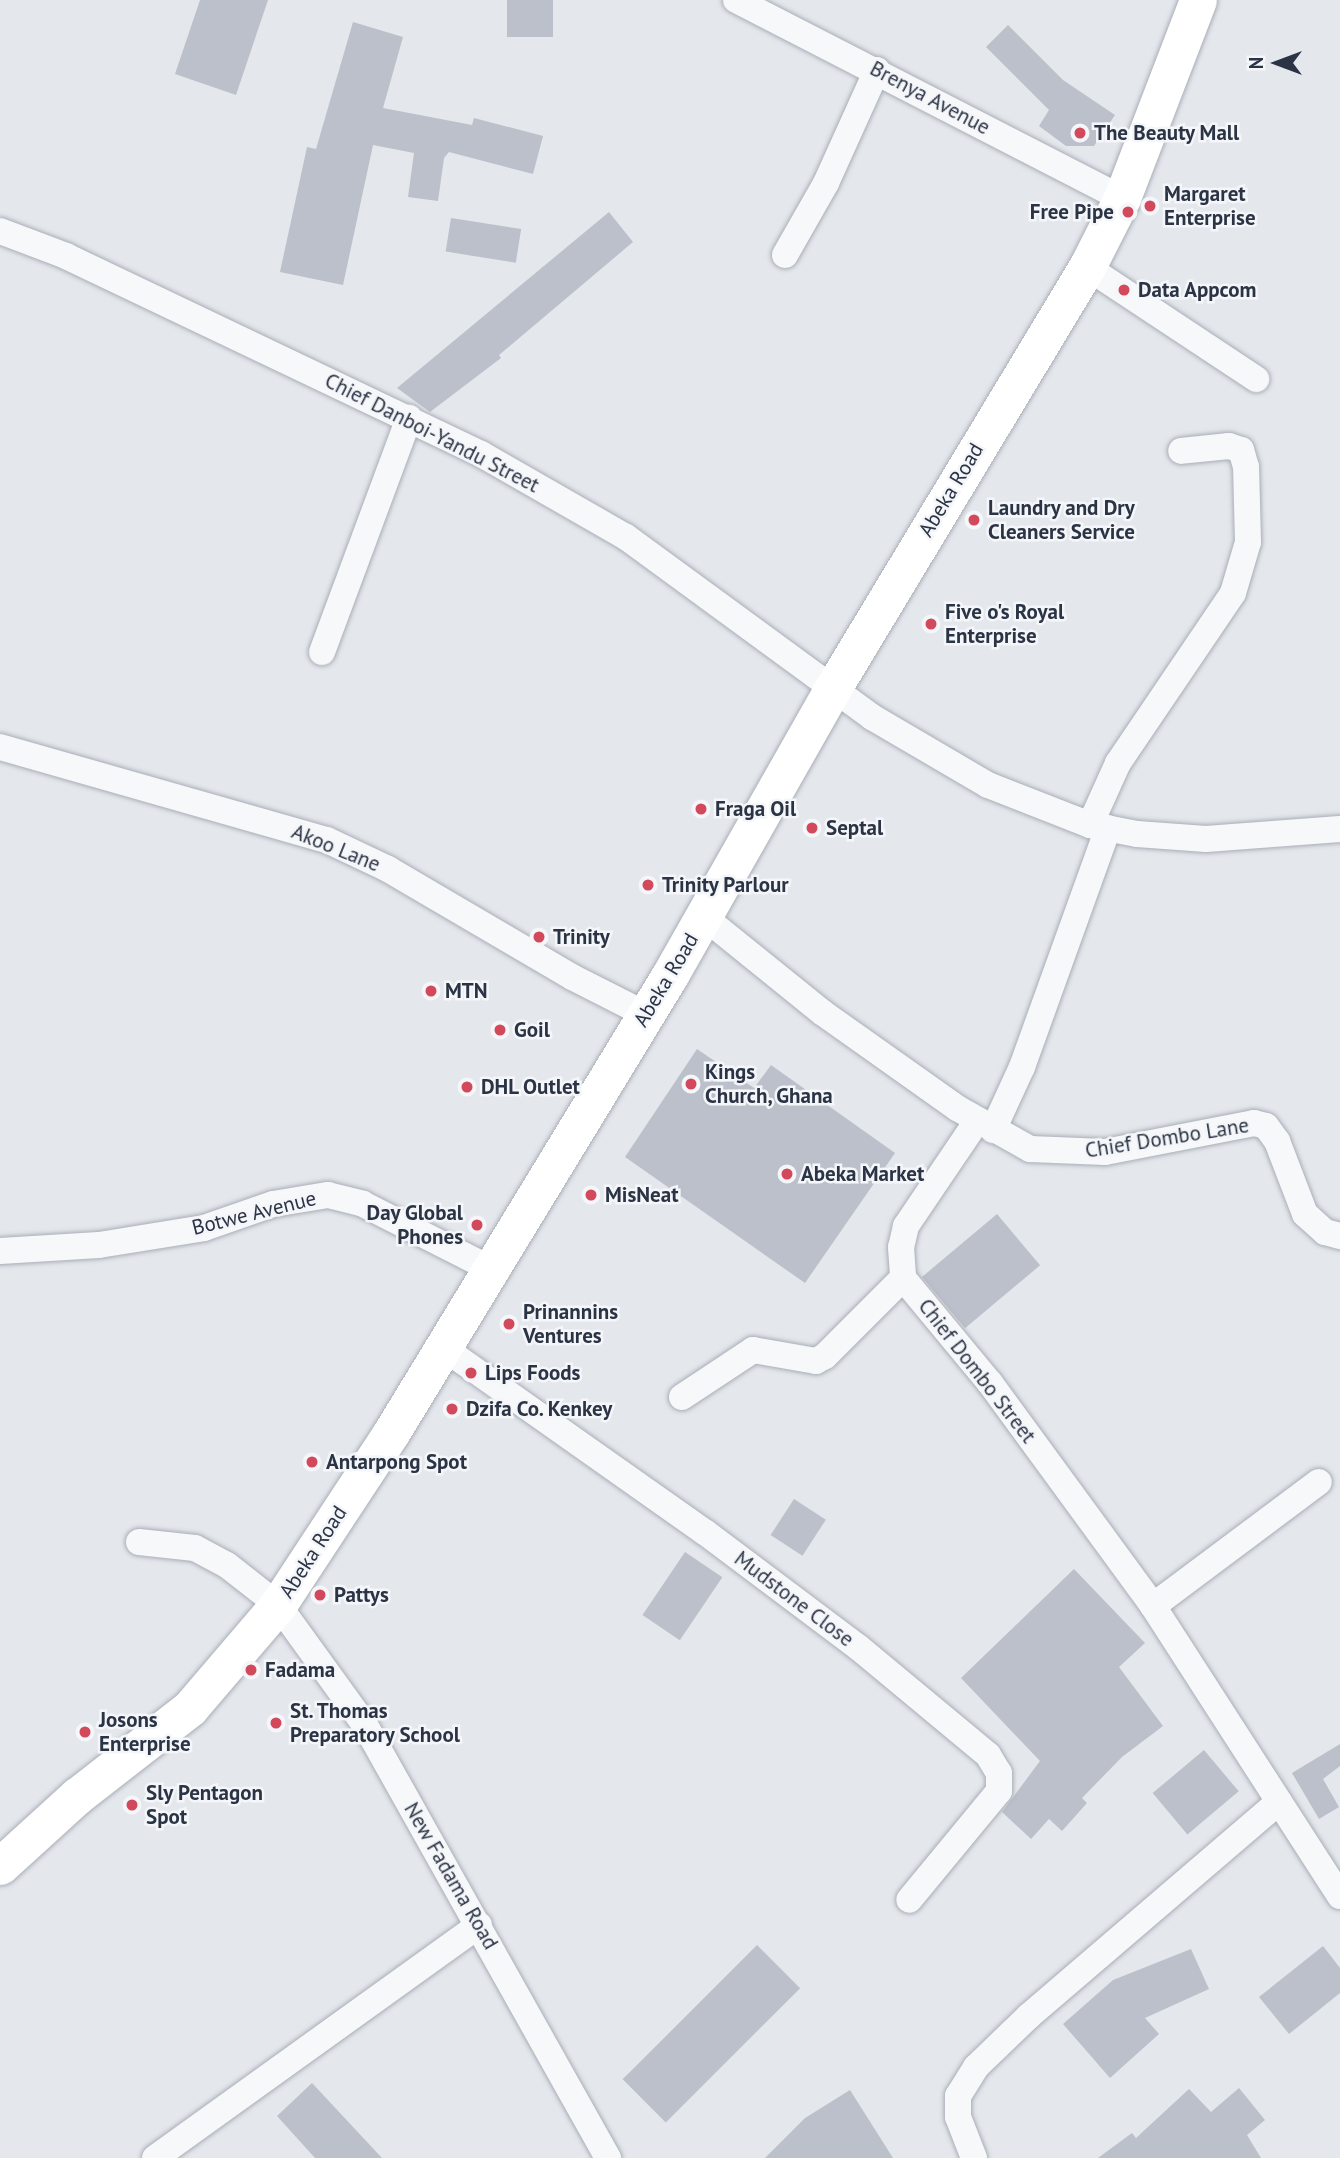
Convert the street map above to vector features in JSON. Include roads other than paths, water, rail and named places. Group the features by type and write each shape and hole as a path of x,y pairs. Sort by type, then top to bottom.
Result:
{"street":[{"name":"Brenya Avenue","path":"736,0 1122,198"},
{"name":"Abeka Road","path":"0,1866 77,1796 190,1708 278,1605 444,1349 704,917 833,688 1087,267 1122,198 1198,0"},
{"path":"785,255 826,183 877,70"},
{"name":"Chief Danboi-Yandu Street","path":"0,231 66,256 409,418 626,537 872,717 988,785 1099,826 1206,839 1340,829"},
{"path":"1087,267 1256,379"},
{"path":"322,652 409,418"},
{"name":"Chief Dombo Street","path":"1181,451 1229,446 1241,450 1246,467 1248,542 1233,593 1118,763 1022,1067 985,1126 906,1226 901,1247 903,1278 990,1383 1153,1606 1340,1896"},
{"name":"Akoo Lane","path":"0,747 327,840 388,869 561,971 645,1014"},
{"path":"704,917 823,1013 985,1126"},
{"name":"Chief Dombo Lane","path":"985,1126 1030,1149 1059,1153 1105,1152 1254,1123 1266,1126 1277,1141 1305,1214 1325,1232 1340,1236"},
{"name":"Botwe Avenue","path":"0,1251 99,1245 204,1228 273,1204 328,1195 363,1204 493,1270"},
{"path":"682,1397 753,1350 816,1361 903,1278"},
{"name":"Mudstone Close","path":"444,1349 706,1533 858,1647 988,1755 999,1773 999,1791 909,1900"},
{"path":"1153,1606 1318,1482"},
{"name":"New Fadama Road","path":"139,1542 195,1548 227,1565 278,1605 365,1725 608,2158"},
{"path":"974,2158 958,2117 958,2096 976,2067 1029,2016 1279,1802"},
{"path":"155,2158 479,1925"}],"place":[{"name":"The Beauty Mall","path":"1080,133"},
{"name":"Margaret Enterprise","path":"1150,206"},
{"name":"Free Pipe","path":"1128,212"},
{"name":"Data Appcom","path":"1124,290"},
{"name":"Laundry and Dry Cleaners Service","path":"974,520"},
{"name":"Five o's Royal Enterprise","path":"931,624"},
{"name":"Fraga Oil","path":"701,809"},
{"name":"Septal","path":"812,828"},
{"name":"Trinity Parlour","path":"648,885"},
{"name":"Trinity","path":"539,937"},
{"name":"MTN","path":"431,991"},
{"name":"Goil","path":"500,1030"},
{"name":"Kings Church, Ghana","path":"691,1084"},
{"name":"DHL Outlet","path":"467,1087"},
{"name":"Abeka Market","path":"787,1174"},
{"name":"MisNeat","path":"591,1195"},
{"name":"Day Global Phones","path":"477,1225"},
{"name":"Prinannins Ventures","path":"509,1324"},
{"name":"Lips Foods","path":"471,1373"},
{"name":"Dzifa Co. Kenkey","path":"452,1409"},
{"name":"Antarpong Spot","path":"312,1462"},
{"name":"Pattys","path":"320,1595"},
{"name":"Fadama","path":"251,1670"},
{"name":"St. Thomas Preparatory School","path":"276,1723"},
{"name":"Josons Enterprise","path":"85,1732"},
{"name":"Sly Pentagon Spot","path":"132,1805"}]}
